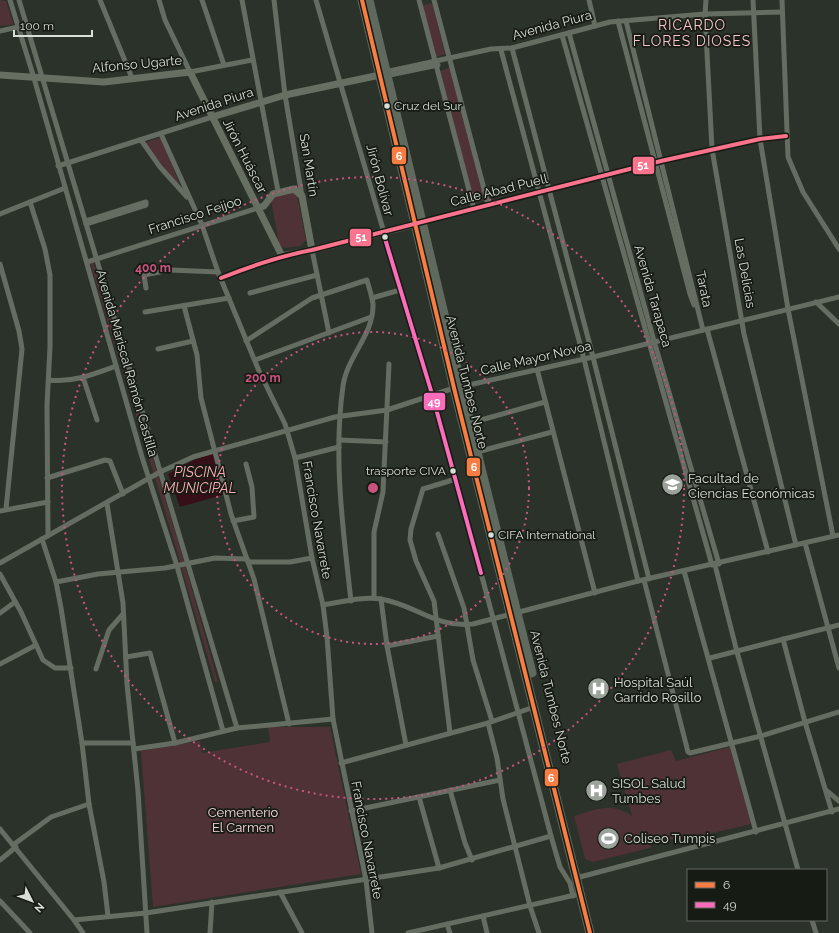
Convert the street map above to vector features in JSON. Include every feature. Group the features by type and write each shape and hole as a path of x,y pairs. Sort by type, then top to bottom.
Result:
{"highway":[{"name":"Avenida Tumbes Norte","path":"362,0 385,74"},
{"name":"Avenida Tumbes Norte","path":"369,0 419,223 458,387 579,877 577,895 590,933"},
{"name":"Avenida Tumbes Norte","path":"458,387 470,423 477,452 534,707 579,877 596,933"}],"main road":[{"name":"Alfonso Ugarte","path":"0,75 104,82 190,72"},
{"name":"Jirón Huáscar","path":"190,72 282,256"},
{"name":"Avenida Piura","path":"212,117 285,95 385,74"},
{"path":"278,191 294,189 302,196"},
{"name":"Francisco Feijoo","path":"258,208 264,206 270,196 278,191"},
{"name":"San Martín","path":"302,196 312,250"},
{"name":"Calle Abad Puell","path":"282,256 419,223"}],"street":[{"name":"Avenida Mariscal Ramón Castilla","path":"10,0 34,78 116,366 177,566 223,731"},
{"name":"Avenida Mariscal Ramón Castilla","path":"19,0 44,78 96,260 237,728"},
{"path":"100,0 132,78"},
{"name":"Jirón Huáscar","path":"159,0 165,20 190,72"},
{"path":"202,0 224,65"},
{"path":"242,0 252,60 278,191"},
{"name":"San Martín","path":"274,0 285,95 302,196"},
{"name":"Jirón Bolívar","path":"316,0 342,84 383,232 456,479 560,867 577,895"},
{"path":"419,0 474,209"},
{"path":"434,0 488,204"},
{"path":"589,0 595,26"},
{"name":"Las Delicias","path":"706,0 705,14 712,149 752,371 796,545"},
{"path":"323,604 374,598 398,603 437,621 466,624 836,535 788,309 760,139 752,13 753,0"},
{"path":"782,0 786,136 788,156 796,179 839,249"},
{"name":"Avenida Piura","path":"385,74 491,49 501,50 512,48 595,26 618,22 705,14 782,12"},
{"name":"Tarata","path":"626,21 662,161 699,315"},
{"name":"Tarata","path":"618,22 654,163 690,294 699,315"},
{"path":"0,31 18,27"},
{"name":"Avenida Tarapaca","path":"569,33 716,565"},
{"path":"562,35 648,343 716,565 737,652 798,869"},
{"path":"512,48 593,357 644,580"},
{"path":"501,50 644,580 688,752 690,753 732,744 839,712"},
{"name":"Alfonso Ugarte","path":"190,72 252,60"},
{"name":"Avenida Piura","path":"58,166 212,117"},
{"name":"Francisco Navarrete","path":"161,134 202,225 218,272 254,360 288,431 295,458 312,558 323,604 333,719 366,880 372,933"},
{"name":"Calle Abad Puell","path":"419,223 488,204 712,149 760,139 786,136"},
{"path":"141,140 160,167 191,201"},
{"path":"0,214 65,188"},
{"path":"30,202 45,249 50,275 49,380 47,405 48,536"},
{"path":"146,202 146,205 86,222 146,202"},
{"name":"Francisco Feijoo","path":"87,262 258,208"},
{"name":"San Martín","path":"312,250 330,333"},
{"name":"Calle Abad Puell","path":"221,278 254,264 282,256"},
{"path":"0,264 19,331 22,349 3,510 48,502"},
{"path":"146,288 144,275 170,270 218,272"},
{"path":"250,293 317,275"},
{"path":"246,341 312,298 367,280 372,298 371,317 368,329 345,377 339,440 340,501 351,600"},
{"path":"372,298 400,290"},
{"name":"Calle Mayor Novoa","path":"0,563 107,504 160,472 192,457 341,417 387,410 432,394 458,387 593,357 839,297"},
{"path":"145,312 229,298"},
{"path":"816,302 839,324"},
{"path":"184,306 198,366 201,398 234,521 254,579 289,724"},
{"path":"699,315 705,329 768,552"},
{"path":"254,360 371,317"},
{"path":"158,349 193,341"},
{"path":"374,598 374,532 384,492 389,364"},
{"path":"49,380 66,380 83,377 116,366"},
{"path":"537,369 552,432 595,593"},
{"path":"83,377 97,420"},
{"path":"470,423 545,402"},
{"path":"477,452 552,432"},
{"path":"339,440 386,442"},
{"path":"295,458 339,447"},
{"path":"47,478 105,460 110,461 123,494"},
{"path":"234,521 254,517 252,487 246,464"},
{"path":"450,733 433,595 416,561 410,534 423,489 456,479"},
{"path":"107,504 119,572 123,614 147,933"},
{"path":"438,534 464,608 473,660 494,742 502,799 530,906 539,933"},
{"path":"42,539 56,582 71,668 89,804 104,882 108,916"},
{"path":"805,543 839,668"},
{"path":"56,582 98,574 177,566 223,557 247,560 290,562 312,558"},
{"path":"684,571 710,658 756,832"},
{"path":"0,574 44,660 51,666 71,668"},
{"path":"381,599 387,646 406,746"},
{"path":"0,613 15,602"},
{"path":"96,669 109,630 123,614"},
{"path":"710,658 839,625"},
{"path":"387,646 438,636"},
{"path":"783,639 805,722 832,812"},
{"path":"0,664 36,645"},
{"path":"126,657 150,654 175,743"},
{"path":"342,763 490,722 534,707"},
{"path":"134,749 175,743 237,728 333,719"},
{"path":"82,743 133,743"},
{"path":"351,811 500,780"},
{"path":"450,790 465,843 472,860"},
{"path":"826,791 839,800"},
{"path":"419,797 439,868"},
{"path":"0,860 14,846 51,817 89,804"},
{"path":"579,877 756,832 839,809"},
{"path":"0,828 83,933"},
{"path":"74,920 146,913 439,868 472,860 551,836"},
{"path":"280,892 302,933"},
{"path":"408,933 577,895"},
{"path":"0,901 30,933"},
{"path":"210,933 212,902"},
{"path":"483,916 487,933"},
{"path":"812,921 816,933"},
{"path":"447,924 450,933"}],"green space":[{"path":"0,0 6,1 13,23 11,25 0,26"},
{"path":"431,3 445,54 436,57 422,6"},
{"path":"450,67 485,199 477,203 474,201 440,71"},
{"path":"161,137 179,183 178,185 145,143"},
{"path":"293,191 297,196 306,240 300,246 284,248 279,244 271,200 272,198"},
{"path":"93,261 185,564 181,565 90,262"},
{"path":"185,565 218,682 215,682 181,566"},
{"name":"Cementerio El Carmen","path":"268,727 330,727 361,874 153,907 141,751 200,741 202,753 270,742"},
{"path":"730,747 751,824 696,837 694,834 652,844 650,848 593,862 585,859 574,816 596,809 610,808 624,811 632,816 617,764 671,750 676,761"}],"water":[{"name":"PISCINA MUNICIPAL","path":"215,453 226,494 180,507 168,474 196,459"}],"transit line":[{"name":"6","path":"362,0 454,388 590,933"},
{"name":"51","path":"221,278 255,265 288,255 661,161 760,139 786,136"},
{"name":"49","path":"383,232 432,394 481,573"}],"place":[{"name":"Cruz del Sur","path":"387,106"},
{"name":"trasporte CIVA","path":"453,471"},
{"name":"Facultad de Ciencias Económicas","path":"673,485"},
{"name":"CIFA International","path":"491,535"},
{"name":"Hospital Saúl Garrido Rosillo","path":"599,689"},
{"name":"SISOL Salud Tumbes","path":"597,790"},
{"name":"Coliseo Tumpis","path":"609,838"}],"district":[{"name":"RICARDO FLORES DIOSES","path":"692,34"}]}
